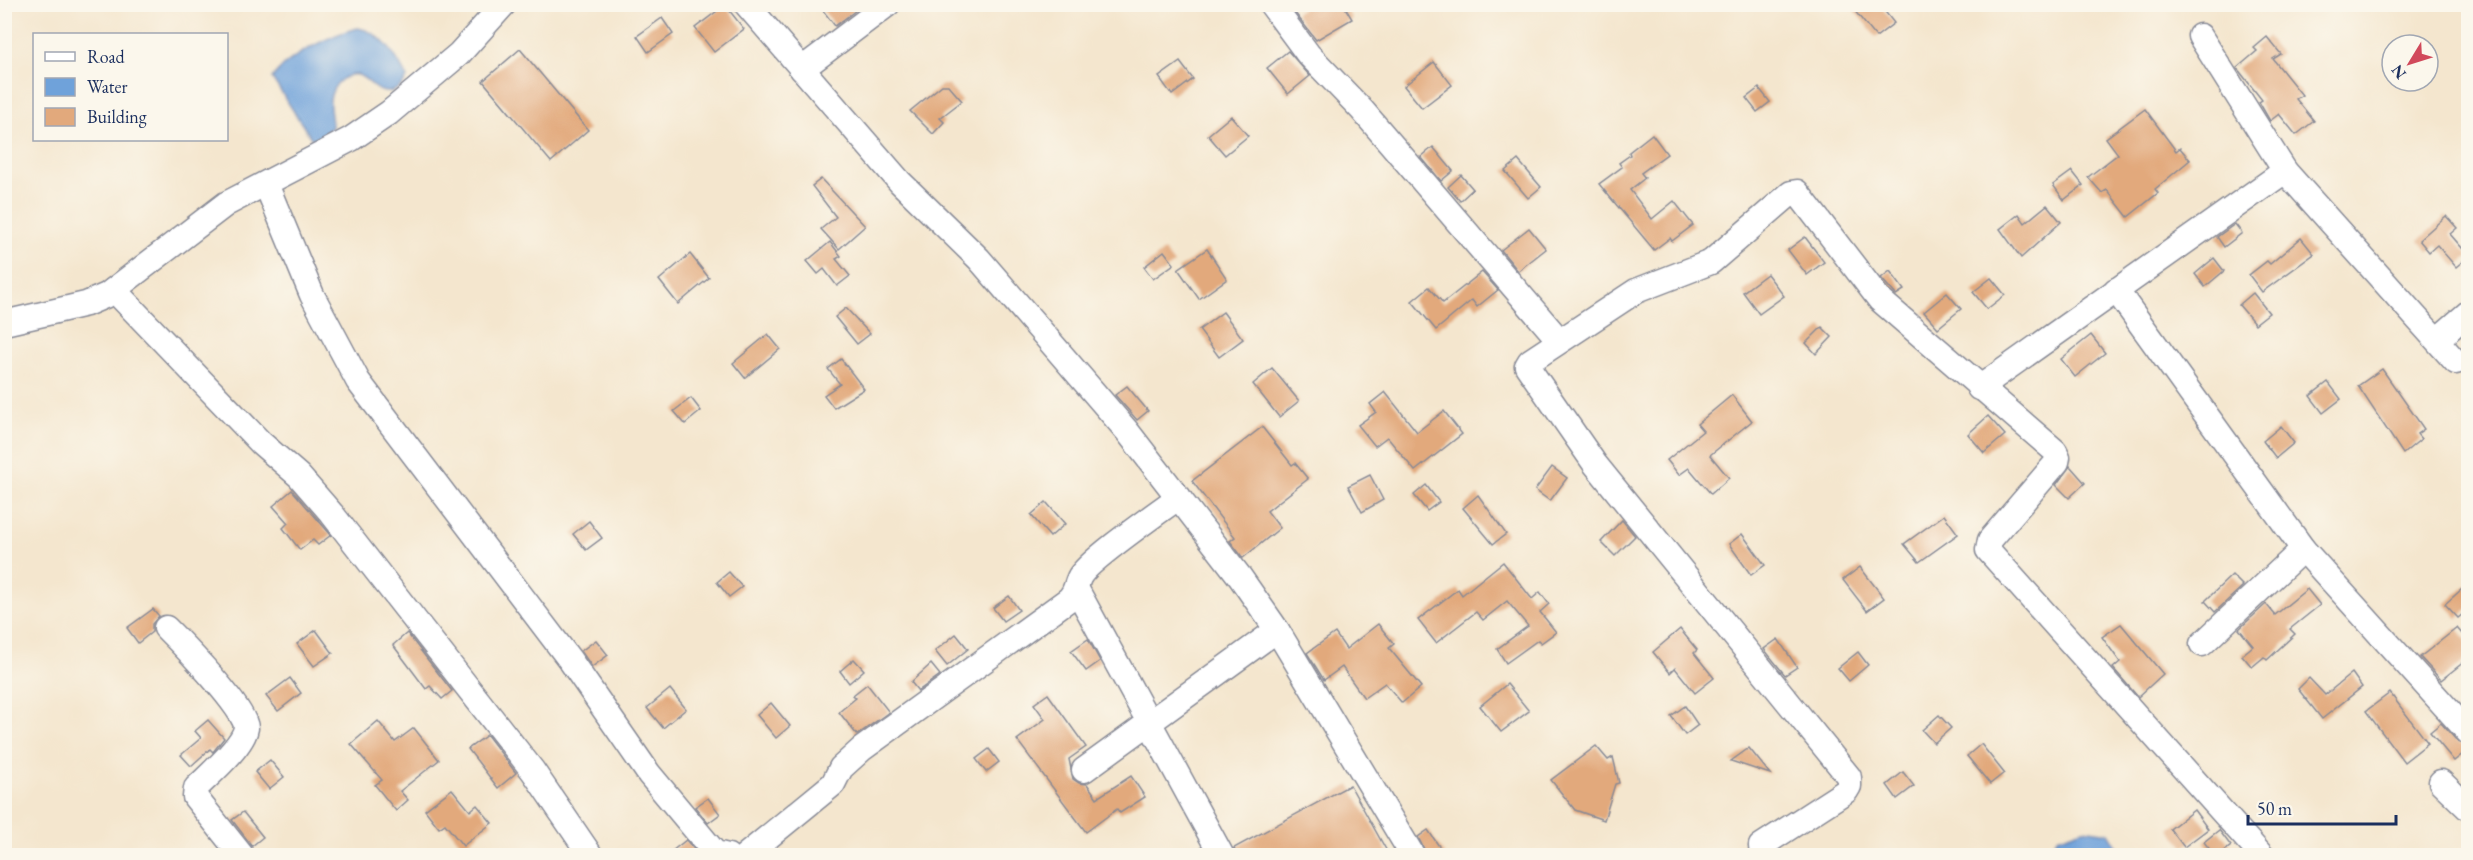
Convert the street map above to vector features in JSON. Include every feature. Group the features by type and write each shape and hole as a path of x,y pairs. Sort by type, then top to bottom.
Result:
{"street":[{"path":"4,323 86,304 114,290 226,204 351,139 414,94 459,54 504,4"},
{"path":"746,4 900,182 979,259 1031,317 1179,497 1277,630 1413,855"},
{"path":"802,69 888,4"},
{"path":"1270,4 1308,54 1362,110 1559,340"},
{"path":"2200,36 2285,171 2438,339 2456,362"},
{"path":"1979,388 2285,171"},
{"path":"266,184 312,295 358,381 570,660 649,774 718,854"},
{"path":"1762,855 1761,846 1846,791 1849,786 1849,777 1595,464 1527,366 1530,361 1559,340 1636,291 1711,262 1791,193 1797,192 1880,300 2058,457 1990,540 1988,550 2262,855"},
{"path":"114,290 261,443 299,476 332,514 532,771 591,855"},
{"path":"2116,290 2303,549 2469,732"},
{"path":"2438,339 2469,312"},
{"path":"1179,497 1099,558 1079,578 1077,590 1222,855"},
{"path":"2202,644 2303,549"},
{"path":"745,855 833,784 841,768 862,749 1052,612 1077,590"},
{"path":"166,628 195,657 243,715 246,727 240,741 196,788 195,797 242,855"},
{"path":"1084,770 1277,630"},
{"path":"2441,783 2469,808"}],"water":[{"path":"358,28 374,34 388,47 407,78 398,88 389,92 380,91 364,78 356,75 347,76 341,80 331,97 332,127 315,144 272,78 299,54 311,47"},
{"path":"2083,829 2109,833 2122,855 2049,855 2057,838"}],"building":[{"path":"818,4 864,4 835,26"},
{"path":"1310,4 1343,4 1352,19 1316,40 1295,13"},
{"path":"1849,4 1879,4 1894,23 1876,37"},
{"path":"725,5 744,29 714,52 695,28"},
{"path":"662,18 673,34 648,52 637,36"},
{"path":"2267,37 2281,54 2273,59 2302,95 2296,99 2314,121 2296,135 2279,114 2270,121 2259,102 2262,100 2237,68 2257,51 2254,48"},
{"path":"520,49 588,130 551,162 483,81"},
{"path":"1288,51 1310,76 1288,94 1267,68"},
{"path":"1180,62 1193,79 1172,95 1159,77"},
{"path":"1434,62 1452,85 1422,108 1404,86"},
{"path":"942,85 948,85 962,101 940,118 944,122 933,134 910,111"},
{"path":"1759,88 1770,102 1757,112 1746,98"},
{"path":"2145,109 2176,151 2180,148 2190,160 2155,189 2158,193 2128,217 2107,190 2102,193 2088,177 2118,154 2106,138"},
{"path":"1231,116 1248,136 1225,155 1208,135"},
{"path":"1652,134 1667,154 1641,173 1645,178 1630,190 1652,219 1674,201 1693,225 1672,241 1670,238 1654,250 1599,184 1622,167 1619,163 1630,155 1629,152"},
{"path":"1433,147 1453,171 1441,181 1421,157"},
{"path":"1518,160 1541,187 1528,198 1505,171"},
{"path":"2072,171 2083,185 2064,200 2053,185"},
{"path":"1461,175 1473,189 1460,201 1448,187"},
{"path":"821,179 865,226 839,249 821,229 836,217 812,186"},
{"path":"2047,205 2061,222 2021,258 2000,229 2019,214 2025,223"},
{"path":"2446,216 2457,228 2450,234 2469,256 2456,267 2437,245 2429,252 2419,240"},
{"path":"2235,224 2242,233 2224,247 2217,237"},
{"path":"1529,228 1546,249 1518,271 1501,250"},
{"path":"1805,237 1824,262 1807,275 1788,250"},
{"path":"2301,238 2314,254 2262,292 2249,275 2267,261 2270,264"},
{"path":"830,242 841,256 836,259 850,276 837,286 824,269 818,274 807,261"},
{"path":"1207,249 1227,279 1199,299 1178,269"},
{"path":"1164,251 1174,264 1153,279 1144,267"},
{"path":"690,254 709,278 678,304 659,280"},
{"path":"2214,258 2224,271 2205,287 2195,274"},
{"path":"1890,271 1904,290 1896,295 1881,278"},
{"path":"1482,272 1498,290 1477,307 1472,300 1436,330 1412,301 1429,287 1443,303"},
{"path":"1767,274 1784,296 1759,314 1743,292"},
{"path":"1991,278 2005,295 1987,309 1973,292"},
{"path":"1947,293 1961,309 1938,328 1924,312"},
{"path":"2253,293 2269,313 2255,324 2239,305"},
{"path":"846,308 870,334 857,344 835,317"},
{"path":"1223,312 1243,339 1219,357 1199,330"},
{"path":"1822,327 1832,337 1816,354 1806,343"},
{"path":"768,334 780,349 745,378 733,363"},
{"path":"2091,335 2105,353 2075,377 2061,359"},
{"path":"841,359 864,389 834,408 824,395 840,384 828,369"},
{"path":"1272,368 1299,401 1279,417 1253,384"},
{"path":"2382,369 2424,429 2417,434 2421,439 2403,454 2358,386"},
{"path":"2328,382 2341,399 2323,413 2310,396"},
{"path":"1127,386 1148,411 1137,420 1115,395"},
{"path":"1385,392 1417,432 1444,411 1462,434 1415,471 1387,437 1375,446 1358,425 1376,412 1370,404"},
{"path":"1732,395 1752,421 1710,455 1729,478 1711,494 1689,468 1679,475 1667,460 1703,431 1697,424"},
{"path":"691,398 701,411 685,424 674,411"},
{"path":"1988,416 2005,435 1984,453 1968,434"},
{"path":"2281,426 2294,443 2276,458 2263,441"},
{"path":"1262,427 1292,465 1295,463 1308,479 1267,511 1280,528 1243,558 1230,541 1235,537 1192,481"},
{"path":"2070,466 2085,483 2069,498 2056,485"},
{"path":"1552,467 1567,478 1550,501 1535,490"},
{"path":"1370,475 1383,500 1362,512 1348,486"},
{"path":"1426,485 1439,502 1427,511 1414,495"},
{"path":"292,490 331,535 318,545 313,540 300,550 283,528 288,523 273,506"},
{"path":"1478,495 1506,534 1493,544 1463,508"},
{"path":"1046,502 1065,524 1050,537 1031,515"},
{"path":"1944,515 1958,534 1919,562 1904,544"},
{"path":"1622,520 1635,536 1615,556 1601,542"},
{"path":"589,521 602,538 586,550 573,534"},
{"path":"1742,534 1765,565 1751,575 1729,544"},
{"path":"1503,562 1532,599 1540,592 1549,604 1540,612 1556,632 1541,643 1538,640 1506,663 1497,649 1528,626 1507,601 1483,620 1476,612 1436,643 1418,620 1458,589 1462,595"},
{"path":"1860,567 1884,598 1867,611 1843,580"},
{"path":"729,572 742,587 729,597 717,582"},
{"path":"2232,575 2243,586 2215,612 2205,601"},
{"path":"2469,583 2469,609 2458,618 2445,604"},
{"path":"2307,589 2320,605 2290,629 2295,634 2267,660 2264,657 2252,667 2242,655 2253,646 2239,629 2266,604 2275,615"},
{"path":"1009,596 1019,610 1003,621 993,608"},
{"path":"153,609 159,616 152,624 152,632 138,643 127,628"},
{"path":"1378,624 1394,644 1389,648 1421,687 1402,703 1385,683 1364,698 1342,667 1324,680 1307,653 1335,633 1346,649"},
{"path":"2121,624 2163,674 2138,697 2113,668 2120,662 2102,637"},
{"path":"2457,628 2469,642 2469,658 2441,680 2420,657"},
{"path":"1680,629 1697,650 1694,653 1714,678 1695,693 1675,668 1670,673 1653,652"},
{"path":"316,630 333,653 314,666 297,644"},
{"path":"407,633 452,691 442,699 430,686 426,689 393,645"},
{"path":"956,634 968,649 947,666 935,651"},
{"path":"1088,639 1100,661 1086,671 1071,651"},
{"path":"1778,639 1797,667 1785,675 1764,649"},
{"path":"596,640 608,655 592,667 581,651"},
{"path":"1858,652 1868,665 1849,681 1838,668"},
{"path":"854,659 864,670 849,683 840,671"},
{"path":"931,664 940,675 918,691 911,682"},
{"path":"2352,673 2362,687 2322,719 2298,689 2309,678 2325,695"},
{"path":"290,678 301,693 278,711 266,696"},
{"path":"867,684 889,712 857,735 839,712 856,698 853,695"},
{"path":"1507,684 1529,711 1501,732 1480,706"},
{"path":"670,689 686,709 663,728 647,708"},
{"path":"2390,693 2428,743 2404,762 2366,711"},
{"path":"1048,694 1086,747 1069,759 1073,779 1087,784 1097,798 1131,776 1145,797 1120,813 1117,809 1086,832 1017,740 1045,719 1034,704"},
{"path":"771,703 790,726 776,738 757,715"},
{"path":"1685,706 1698,725 1685,735 1671,716"},
{"path":"1939,715 1951,728 1934,743 1922,730"},
{"path":"208,720 224,738 213,752 210,749 191,766 181,755 201,738 195,731"},
{"path":"378,721 395,742 414,728 439,760 400,791 408,800 396,811 375,785 382,780 351,744"},
{"path":"2441,723 2458,742 2469,746 2469,749 2454,761 2430,732"},
{"path":"487,735 516,773 498,788 468,749"},
{"path":"1981,744 2004,773 1990,784 1967,756"},
{"path":"1596,746 1608,760 1613,757 1619,783 1615,784 1604,820 1575,810 1551,780"},
{"path":"1749,748 1770,774 1731,761"},
{"path":"989,749 999,762 986,772 976,759"},
{"path":"270,760 284,777 269,789 255,772"},
{"path":"1903,772 1914,786 1897,799 1887,785"},
{"path":"1350,785 1389,855 1236,855 1234,848"},
{"path":"452,789 470,811 477,805 492,823 463,846 445,824 439,828 425,810"},
{"path":"708,798 720,814 708,823 695,807"},
{"path":"2194,810 2208,829 2184,847 2170,829"},
{"path":"243,812 263,837 252,846 232,820"},
{"path":"1428,830 1445,855 1427,855 1418,837"},
{"path":"2219,830 2231,846 2219,855 2214,855 2204,842"},
{"path":"686,840 699,855 667,855"}]}
